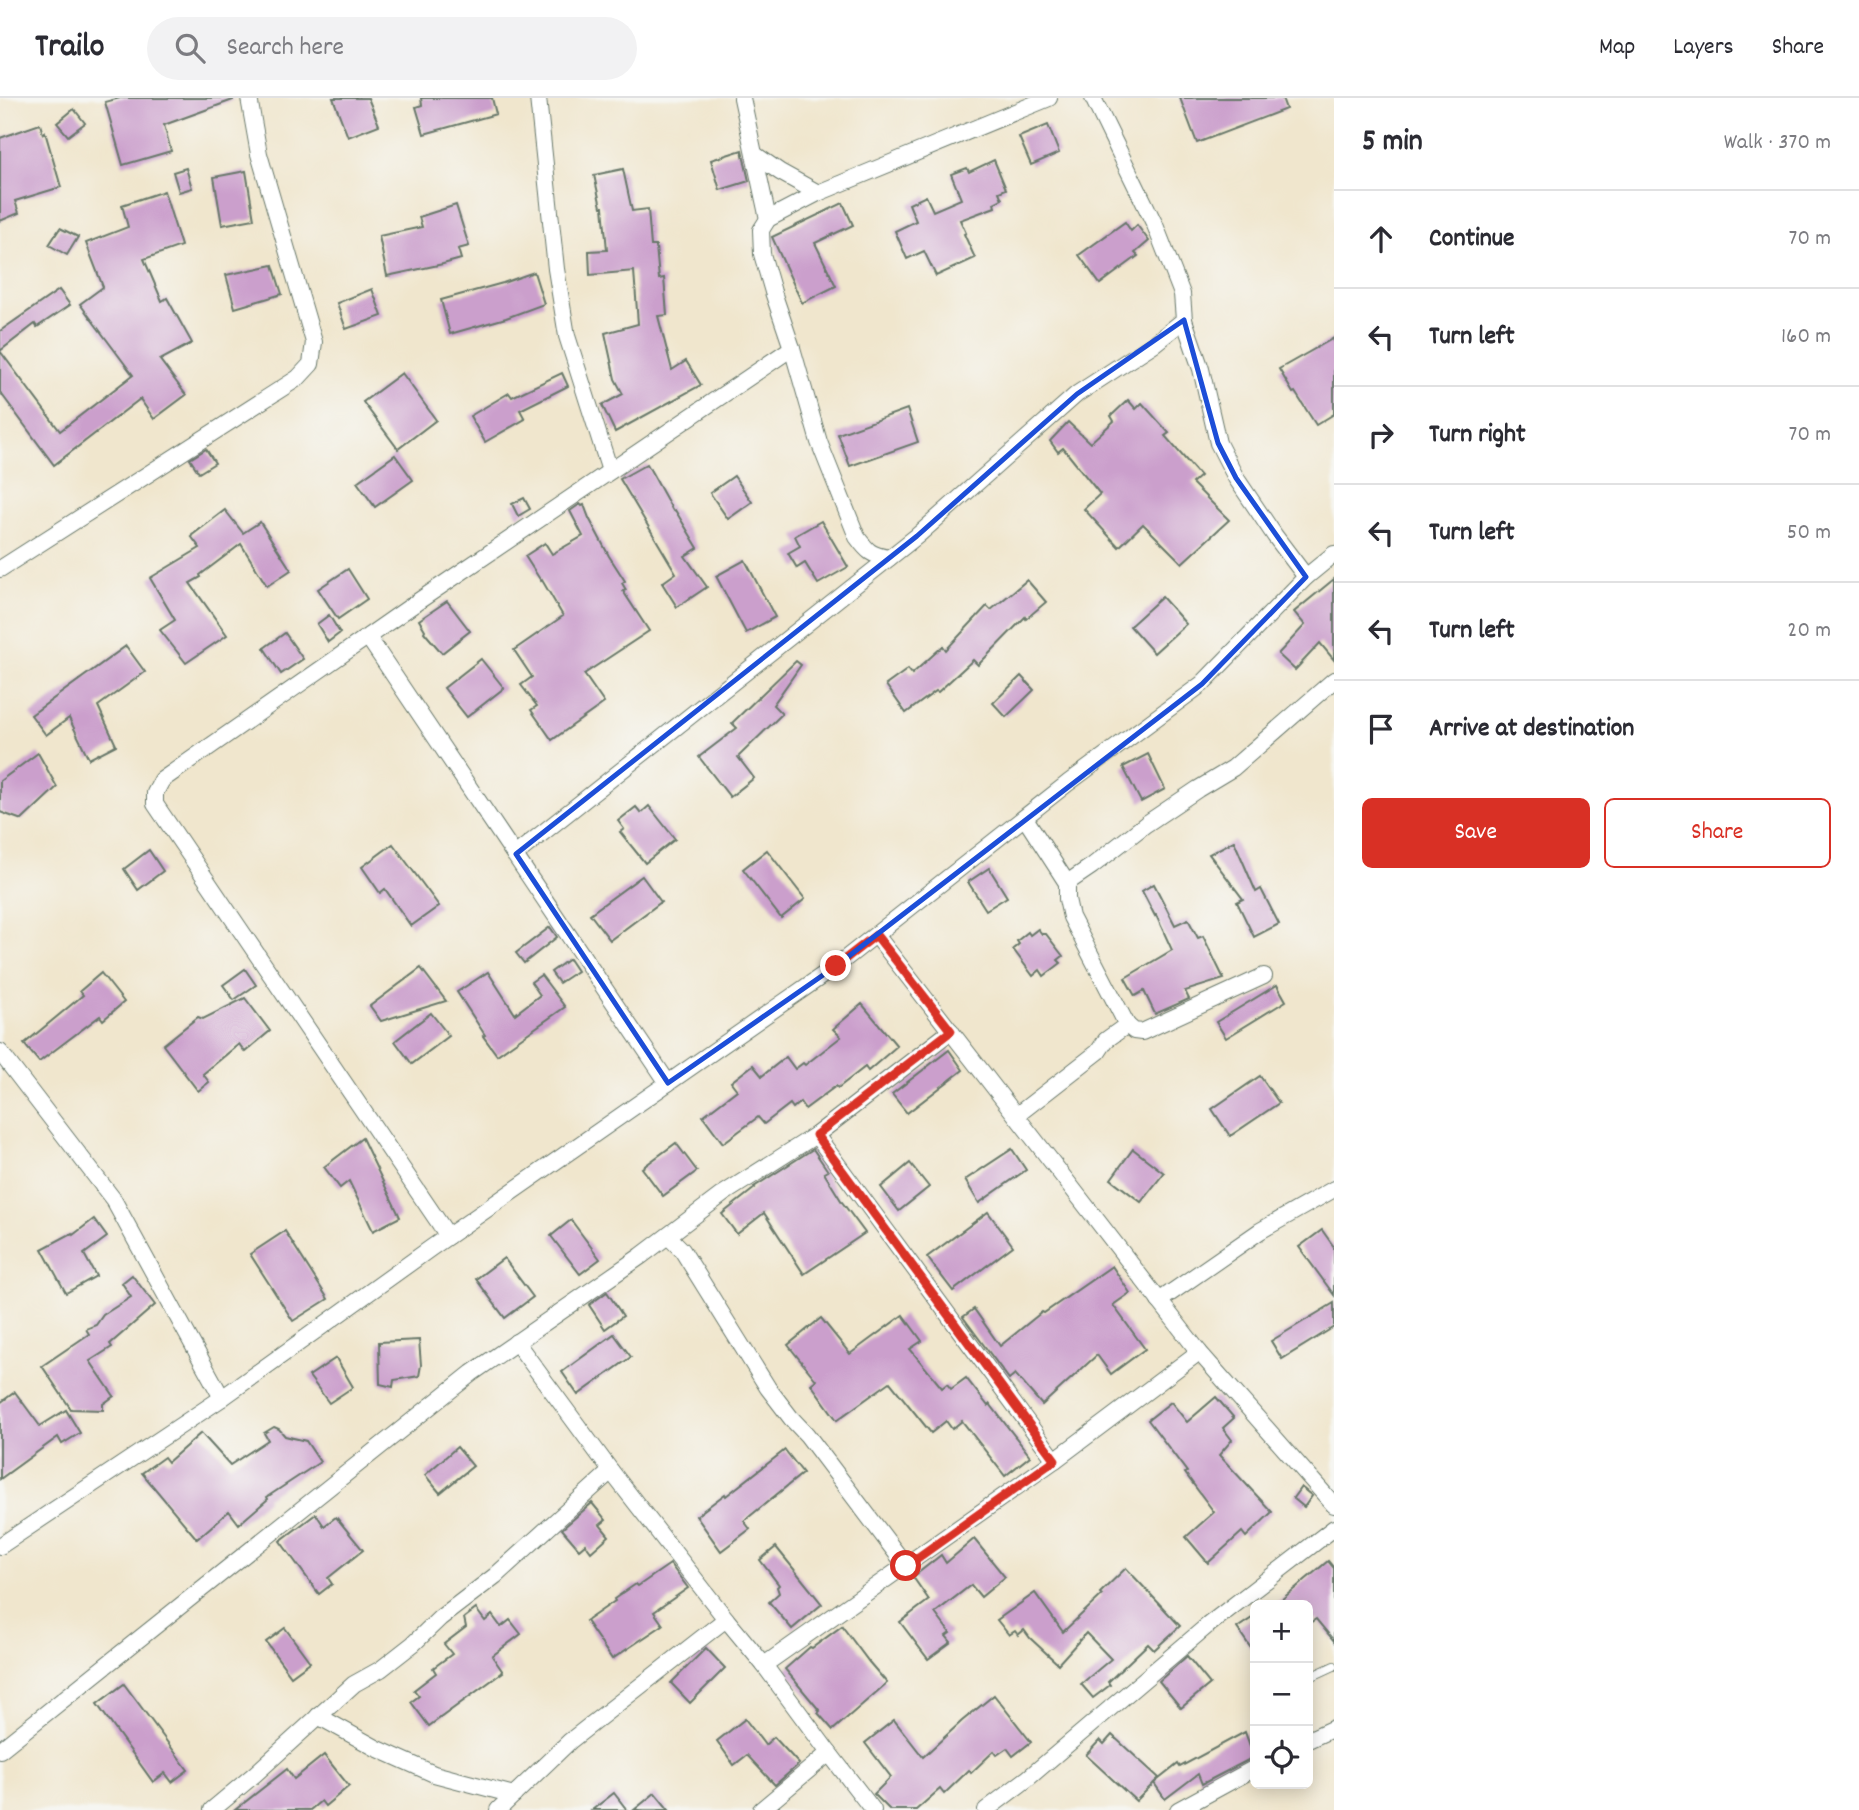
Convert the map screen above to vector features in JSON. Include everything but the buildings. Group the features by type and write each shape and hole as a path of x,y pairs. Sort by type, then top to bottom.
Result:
{"street":[{"path":"0,569 298,378 311,364 314,342 259,154 249,98"},
{"path":"538,98 556,269 567,336 610,471"},
{"path":"742,98 768,219"},
{"path":"889,558 867,551 858,537 819,442 762,254 761,230 768,219 818,193 1049,98"},
{"path":"1093,98 1156,225 1182,294 1184,320 1201,369 1218,443 1236,478 1306,578"},
{"path":"754,154 818,193"},
{"path":"516,854 917,536 1077,394 1155,343 1184,320"},
{"path":"448,1236 155,804 155,793 162,780 368,636 792,348"},
{"path":"0,1546 222,1398 448,1236 836,966 1068,783 1202,684 1306,578 1334,554"},
{"path":"368,636 668,1083"},
{"path":"1067,883 1146,824 1233,768 1334,680"},
{"path":"1025,818 1067,883 1071,917 1128,1025 1134,1031 1142,1032 1264,976"},
{"path":"876,935 1199,1352 1334,1505"},
{"path":"1017,1115 1098,1052 1106,1040 1128,1025"},
{"path":"0,1750 472,1373 668,1236 723,1194 816,1135 951,1031"},
{"path":"0,1052 113,1199 222,1398"},
{"path":"816,1135 1055,1460"},
{"path":"1160,1301 1260,1231 1334,1189"},
{"path":"668,1236 682,1250 768,1388 906,1566"},
{"path":"516,1342 611,1471 764,1665 873,1810"},
{"path":"764,1665 1055,1460 1199,1352"},
{"path":"212,1810 354,1684 381,1669 440,1618 495,1576 611,1471"},
{"path":"986,1810 1027,1779 1207,1626 1334,1528"},
{"path":"498,1810 569,1741 726,1619"},
{"path":"318,1716 376,1748 434,1774 514,1795"},
{"path":"1313,1738 1334,1728"},
{"path":"761,1810 829,1753"},
{"path":"1178,1810 1250,1771"}],"lane":[{"path":"1313,1676 1334,1666"}],"highlighted area":[{"path":"1184,320 1218,443 1236,478 1306,577 1202,684 836,966 668,1083 516,854 917,536 1077,394"}],"route":[{"path":"836,966 876,935 951,1031 816,1135 1055,1460 906,1566"}]}
